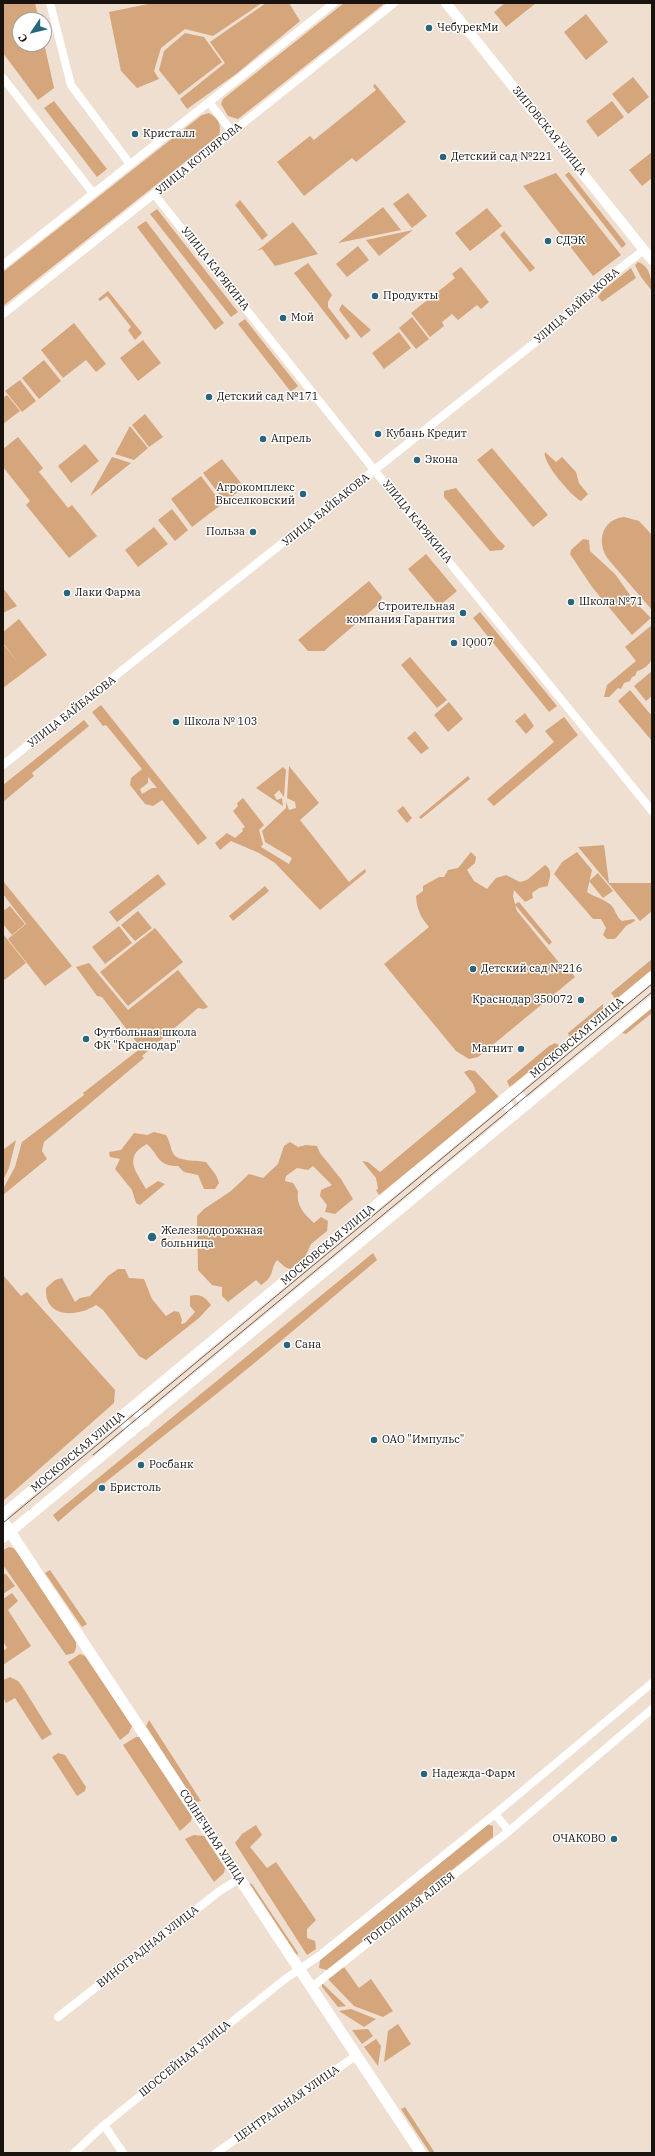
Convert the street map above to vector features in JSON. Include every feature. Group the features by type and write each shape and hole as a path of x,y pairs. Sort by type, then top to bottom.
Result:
{"main road":[{"name":"СОЛНЕЧНАЯ УЛИЦА","path":"3,1521 7,1535 312,1987 421,2153"}],"street":[{"path":"50,3 71,85 130,164"},
{"path":"3,265 334,3"},
{"name":"УЛИЦА КОТЛЯРОВА","path":"3,314 394,3"},
{"name":"ЗИПОВСКАЯ УЛИЦА","path":"446,3 652,260"},
{"path":"3,78 93,194"},
{"path":"209,102 232,132"},
{"name":"УЛИЦА КАРЯКИНА","path":"154,194 375,471 652,811"},
{"name":"УЛИЦА БАЙБАКОВА","path":"3,765 552,329 597,286 644,250"},
{"name":"МОСКОВСКАЯ УЛИЦА","path":"3,1514 652,976"},
{"name":"МОСКОВСКАЯ УЛИЦА","path":"7,1535 652,1001"},
{"path":"514,1090 526,1105"},
{"path":"503,1099 515,1115"},
{"path":"133,1406 145,1422"},
{"path":"120,1417 132,1432"},
{"name":"ТОПОЛИНАЯ АЛЛЕЯ","path":"299,1968 308,1965 495,1814 652,1683"},
{"name":"ТОПОЛИНАЯ АЛЛЕЯ","path":"312,1987 509,1831 652,1709"},
{"path":"495,1814 509,1831"},
{"name":"ВИНОГРАДНАЯ УЛИЦА","path":"58,2017 221,1890 239,1879"},
{"name":"ШОССЕЙНАЯ УЛИЦА","path":"74,2153 104,2125 299,1968"},
{"name":"ЦЕНТРАЛЬНАЯ УЛИЦА","path":"216,2153 357,2055"},
{"path":"104,2125 123,2153"}],"shaded area":[{"path":"3,3 35,3 37,12 12,12 12,52 46,52 54,88 38,100 3,53"},
{"path":"153,3 262,3 213,36 185,29 161,48 154,71 159,79 137,88 121,71 109,12"},
{"path":"266,3 289,3 300,21 236,74 187,109 180,99 225,63 210,42"},
{"path":"344,3 385,3 238,119 228,116 221,104 223,99"},
{"path":"505,3 536,3 506,27 494,12"},
{"path":"586,14 608,42 586,60 564,32"},
{"path":"185,33 204,37 222,62 179,95 159,70 164,51"},
{"path":"633,77 649,97 628,114 612,94"},
{"path":"375,84 406,122 356,162 352,158 304,196 277,162 310,136 314,140 376,90 373,86"},
{"path":"54,101 107,169 97,177 44,108"},
{"path":"612,101 624,117 598,137 586,121"},
{"path":"209,113 215,117 220,125 219,135 3,306 3,272 202,115"},
{"path":"652,152 652,178 642,186 629,170"},
{"path":"569,172 626,244 622,248 565,175"},
{"path":"556,173 621,255 593,276 523,186"},
{"path":"408,193 427,216 412,228 393,204"},
{"path":"240,200 268,235 262,240 235,205"},
{"path":"383,207 401,230 338,243"},
{"path":"487,208 502,226 470,251 455,233"},
{"path":"157,209 238,312 231,317 150,214"},
{"path":"146,221 224,323 215,330 137,227"},
{"path":"293,222 318,254 275,266 262,249 257,251"},
{"path":"413,230 379,256 366,240"},
{"path":"504,231 535,268 530,272 500,235"},
{"path":"358,246 369,260 347,277 336,264"},
{"path":"638,262 648,270 650,274 652,291 641,277 635,265"},
{"path":"308,263 332,295 328,302 328,307 350,336 346,340 294,273"},
{"path":"461,267 489,302 481,309 477,305 458,320 452,314 442,322 444,326 430,337 411,313 455,278 452,274"},
{"path":"631,268 636,278 602,302 598,297 602,291"},
{"path":"108,291 142,333 135,340 128,330 131,327 107,296 100,301 98,299"},
{"path":"342,304 371,330 361,338 339,310"},
{"path":"412,317 429,339 416,349 399,328"},
{"path":"245,319 298,386 291,392 238,324"},
{"path":"74,323 106,364 96,372 86,360 63,378 41,350"},
{"path":"399,332 411,348 384,369 372,353"},
{"path":"143,340 161,363 138,381 120,358"},
{"path":"44,360 61,381 39,399 22,378"},
{"path":"20,380 36,401 22,412 5,391"},
{"path":"7,395 20,411 3,424 3,398"},
{"path":"145,414 163,437 149,447 132,425"},
{"path":"130,426 148,448 134,460 115,454"},
{"path":"18,437 43,468 39,472 68,508 72,505 97,536 69,558 26,505 30,501 3,467 3,449"},
{"path":"85,444 99,461 71,483 58,466"},
{"path":"492,448 548,515 533,527 477,460"},
{"path":"545,452 556,462 562,457 576,472 579,483 588,494 581,501 571,493 552,470 545,457"},
{"path":"112,457 131,463 90,496"},
{"path":"222,459 244,487 225,502 203,473"},
{"path":"201,476 222,504 192,527 171,499"},
{"path":"456,488 505,546 502,550 490,551 444,497 444,491"},
{"path":"172,509 188,530 175,541 158,520"},
{"path":"624,517 639,521 652,535 652,610 608,559 602,546 603,532 606,527 611,522"},
{"path":"154,527 168,544 138,567 125,550"},
{"path":"583,539 589,540 590,551 615,574 635,602 651,618 632,635 592,587 570,554 571,550"},
{"path":"426,554 457,591 439,606 408,569"},
{"path":"369,581 382,597 380,603 324,651 308,651 298,640"},
{"path":"3,588 17,606 3,613"},
{"path":"480,612 557,706 549,712 473,618"},
{"path":"19,619 47,655 3,688 3,644 20,665 3,643 3,632"},
{"path":"652,625 651,661 644,668 637,671 635,676 632,677 630,681 624,683 621,689 618,688 609,697 604,697 607,685 636,661 625,647"},
{"path":"410,657 447,700 437,708 401,665"},
{"path":"652,671 652,696 646,701 634,686"},
{"path":"630,690 652,716 652,741 618,701"},
{"path":"449,702 463,719 448,732 434,715"},
{"path":"101,705 207,838 198,845 162,800 153,806 145,804 130,785 131,778 142,769 106,725 103,726 92,712","holes":["148,777 157,788 152,788 142,794 140,789 148,783"]},
{"path":"525,713 534,726 526,734 515,721"},
{"path":"564,717 578,735 494,806 487,799 554,742 545,731"},
{"path":"84,720 89,726 32,773 34,776 3,802 3,785"},
{"path":"415,731 429,748 421,754 407,738"},
{"path":"289,766 319,803 300,820 349,882 365,869 366,872 320,910 275,863 259,853 231,841 220,850 215,843 227,833 235,838 243,831 242,829 245,827 233,811 238,806 237,803 243,798 264,825 259,830 263,844 261,847 289,864 292,858 265,842 262,831 286,808 286,802 289,810 296,808 295,802 287,798"},
{"path":"283,767 286,770 284,797 279,790 274,795 277,800 282,798 283,806 256,788"},
{"path":"468,776 470,779 421,819 419,817"},
{"path":"403,806 412,818 407,823 397,811"},
{"path":"604,845 609,883 652,883 652,911 640,921 578,847"},
{"name":"Детский сад №216","path":"471,852 476,857 475,863 467,870 474,881 487,889 496,878 506,875 520,882 527,880 545,865 548,867 550,875 548,886 539,888 532,893 533,898 525,902 514,890 513,896 515,904 519,902 552,942 549,945 515,905 517,911 561,965 564,963 575,977 478,1057 469,1059 456,1051 384,964 429,927 418,909 416,901 416,896 423,891 423,886 439,877 444,877 448,870 458,868"},
{"path":"577,852 592,870 587,892 611,905 618,918 622,921 634,919 635,921 626,926 615,939 607,939 603,935 606,928 601,919 593,919 554,874 562,862"},
{"path":"598,873 613,891 603,898 589,881"},
{"path":"158,874 166,884 117,922 109,912"},
{"path":"3,881 72,966 45,986 8,939 26,924 3,894"},
{"path":"265,886 269,891 233,921 229,916"},
{"path":"10,906 25,924 12,935 3,924 3,911"},
{"path":"138,911 152,928 135,941 121,925"},
{"path":"119,926 132,943 105,964 92,947"},
{"path":"155,928 183,962 128,1006 100,972"},
{"path":"3,934 26,963 3,981"},
{"path":"652,959 652,973 617,1001 611,993"},
{"path":"89,963 128,1010 178,970 208,1007 204,1009 198,1008 142,1056 144,1058 44,1142 42,1151 47,1159 3,1195 3,1189 15,1167 22,1142 84,1095 83,1093 141,1048 102,997 97,996 76,967"},
{"path":"603,1004 603,1013 570,1040 568,1033"},
{"path":"652,1008 652,1013 626,1034 622,1033"},
{"path":"555,1043 562,1047 510,1088 507,1081 549,1046"},
{"path":"469,1070 475,1071 499,1097 379,1195 376,1190 378,1189 376,1178 362,1161 368,1162 380,1172 476,1092 473,1084 464,1072"},
{"path":"154,1132 166,1135 175,1156 188,1160 206,1162 216,1175 219,1183 215,1189 204,1189 198,1175 184,1172 178,1166 171,1166 162,1162 147,1144 139,1149 135,1154 133,1160 136,1171 146,1189 158,1181 165,1184 140,1205 136,1203 132,1190 115,1169 120,1159 110,1157 109,1152 121,1150 134,1133 147,1135"},
{"path":"16,1140 9,1168 3,1180 3,1150"},
{"path":"290,1142 298,1147 306,1145 317,1146 320,1153 341,1179 353,1199 335,1214 325,1212 327,1205 320,1196 321,1190 332,1185 313,1166 308,1170 297,1168 286,1176 285,1181 293,1183 298,1191 298,1200 301,1208 314,1223 321,1217 328,1221 327,1231 311,1244 305,1257 292,1270 285,1267 277,1260 273,1267 271,1276 266,1282 261,1285 256,1280 228,1302 222,1296 222,1287 212,1285 198,1270 197,1216 204,1209 231,1191 249,1174 263,1178 278,1164 284,1146"},
{"path":"373,1253 377,1260 246,1370 98,1488 58,1522 53,1515"},
{"path":"118,1269 125,1269 129,1278 144,1279 152,1299 166,1316 174,1311 179,1312 182,1320 181,1324 185,1323 195,1312 190,1306 190,1296 202,1296 211,1305 199,1318 146,1360 139,1356 103,1310 96,1305 80,1312 64,1313 56,1310 50,1305 47,1298 46,1288 55,1280 62,1278 75,1302 80,1298 90,1296 108,1276"},
{"path":"3,1275 21,1296 27,1292 115,1390 114,1403 3,1501"},
{"path":"9,1547 18,1552 76,1642 74,1653 66,1655 3,1565 3,1550"},
{"path":"50,1570 87,1624 82,1627 45,1573"},
{"path":"3,1574 6,1574 15,1586 3,1594"},
{"path":"12,1593 18,1601 8,1610 31,1646 3,1665 3,1651 7,1648 3,1641 3,1599"},
{"path":"80,1654 85,1656 132,1726 129,1733 120,1740 68,1662"},
{"path":"10,1677 18,1681 22,1686 52,1734 42,1740 15,1698 6,1703 3,1697 3,1680"},
{"path":"149,1720 201,1801 195,1802 146,1726"},
{"path":"136,1737 140,1737 192,1816 191,1821 180,1831 123,1745"},
{"path":"58,1753 65,1755 86,1787 85,1791 77,1796 52,1757"},
{"path":"487,1824 493,1826 493,1837 327,1970 319,1968 320,1960"},
{"path":"256,1825 262,1835 250,1847 267,1868 276,1862 316,1920 307,1929 307,1938 315,1941 316,1949 307,1955 235,1843 242,1834"},
{"path":"194,1835 204,1836 225,1868 224,1873 214,1882 185,1839"},
{"path":"248,1883 252,1884 298,1953 297,1956"},
{"path":"344,1967 359,1988 371,1979 393,2011 383,2017 354,2006 328,1979 329,1976"},
{"path":"322,1983 346,2006 338,2007 322,1987"},
{"path":"351,2009 376,2019 364,2027 339,2011"},
{"path":"398,2024 411,2044 384,2062 388,2031"},
{"path":"368,2029 373,2036 362,2044 352,2030"},
{"path":"376,2039 381,2046 378,2066 364,2047"},
{"path":"405,2107 435,2153 430,2153 401,2109"}],"tram line":[{"path":"3,1523 652,984"},
{"path":"93,1455 652,992"}],"place":[{"name":"ЧебурекМи","path":"429,28"},
{"name":"Кристалл","path":"135,134"},
{"name":"Детский сад №221","path":"443,157"},
{"name":"СДЭК","path":"548,241"},
{"name":"Продукты","path":"375,296"},
{"name":"Мой","path":"283,318"},
{"name":"Детский сад №171","path":"209,397"},
{"name":"Кубань Кредит","path":"378,434"},
{"name":"Апрель","path":"263,439"},
{"name":"Экона","path":"417,460"},
{"name":"Агрокомплекс Выселковский","path":"303,494"},
{"name":"Польза","path":"253,532"},
{"name":"Лаки Фарма","path":"67,593"},
{"name":"Школа №71","path":"571,602"},
{"name":"Строительная компания Гарантия","path":"463,613"},
{"name":"IQ007","path":"454,643"},
{"name":"Школа № 103","path":"176,722"},
{"name":"Детский сад №216","path":"473,969"},
{"name":"Краснодар 350072","path":"581,1000"},
{"name":"Футбольная школа ФК \"Краснодар\"","path":"86,1039"},
{"name":"Магнит","path":"521,1049"},
{"name":"Железнодорожная больница","path":"152,1237"},
{"name":"Сана","path":"287,1345"},
{"name":"ОАО \"Импульс\"","path":"374,1440"},
{"name":"Росбанк","path":"141,1465"},
{"name":"Бристоль","path":"102,1488"},
{"name":"Надежда-Фарм","path":"424,1774"},
{"name":"ОЧАКОВО","path":"614,1839"}]}
